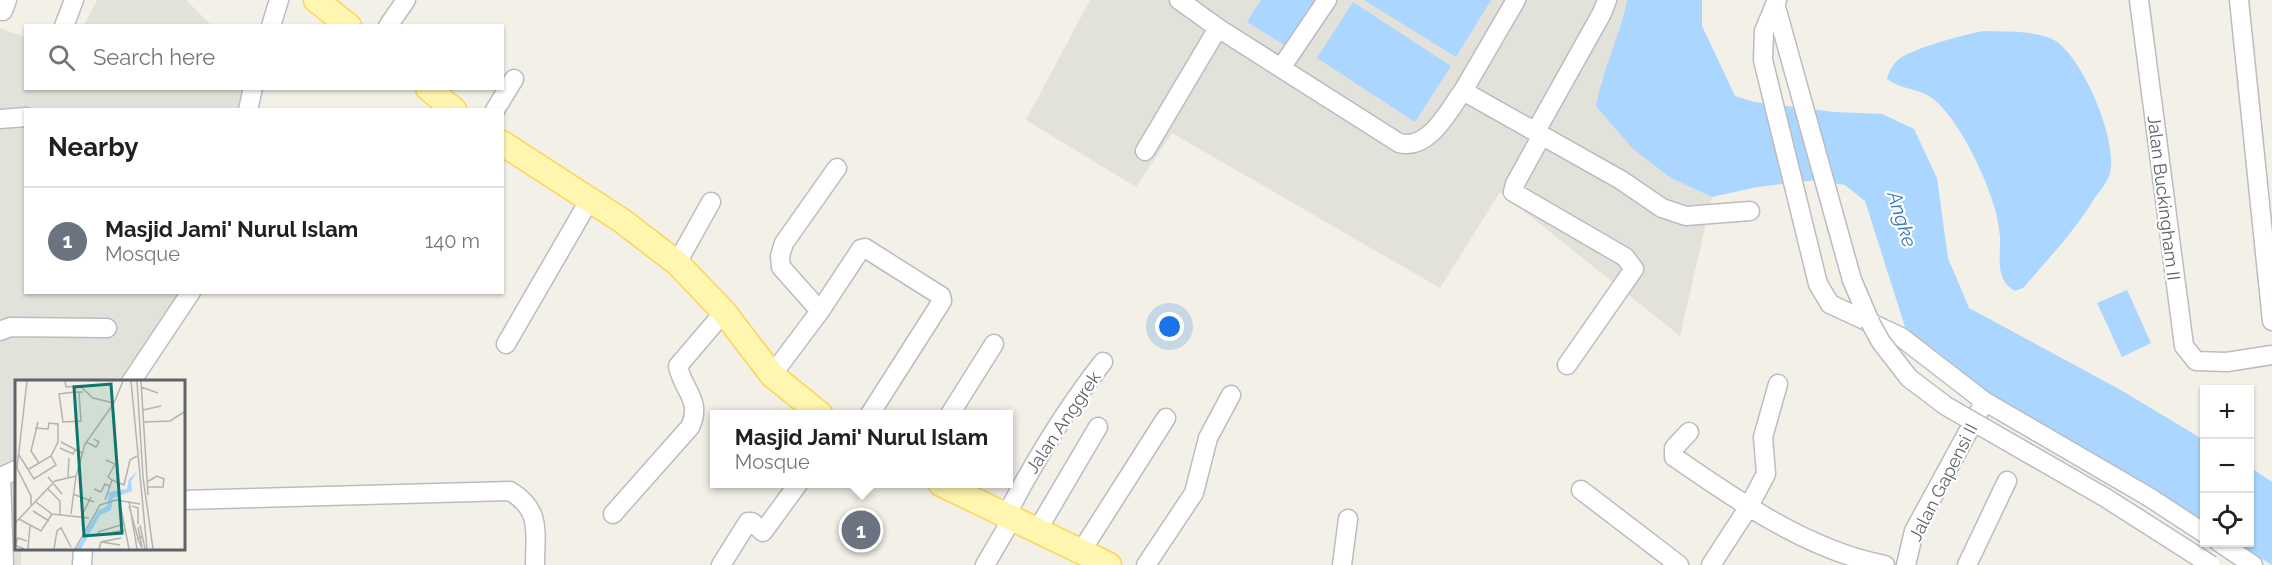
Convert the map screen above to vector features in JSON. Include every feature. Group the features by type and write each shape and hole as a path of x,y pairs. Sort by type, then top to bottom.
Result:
{"main road":[{"path":"316,0 346,24"},
{"path":"430,90 452,108"},
{"path":"504,144 590,199 677,263 724,312 772,375 815,410"},
{"path":"951,488 1109,565"}],"street":[{"path":"65,24 74,0"},
{"path":"273,24 279,0"},
{"path":"389,24 406,0"},
{"path":"1179,0 1281,68 1400,142 1410,145 1420,142 1433,130 1463,91 1516,0"},
{"path":"1281,68 1327,0"},
{"path":"1567,365 1634,269 1625,257 1514,192 1515,184 1539,133 1607,0"},
{"name":"Jalan Buckingham II","path":"2139,0 2184,346 2196,361 2227,362 2272,355"},
{"path":"2239,0 2272,321"},
{"path":"1776,4 1784,45 1852,280 1881,342 1909,378 1966,419 2106,498 2211,565"},
{"path":"1776,4 1764,31 1763,60 1818,284 1830,304 1901,337 1984,401 2149,496 2200,530"},
{"path":"1145,151 1218,28"},
{"path":"496,108 514,79"},
{"path":"249,108 253,90"},
{"path":"1463,91 1539,133 1662,208 1693,216 1750,211"},
{"path":"0,119 24,117"},
{"path":"820,311 788,277 781,267 780,256 784,243 837,168"},
{"path":"506,344 590,199"},
{"path":"677,263 711,202"},
{"path":"772,375 820,311 861,249 865,248 941,296 942,301 873,410"},
{"path":"131,380 190,294"},
{"path":"614,514 690,427 695,413 694,399 678,366 724,312"},
{"path":"0,331 10,327 107,328"},
{"path":"953,410 994,345"},
{"name":"Jalan Anggrek","path":"985,565 1036,458 1075,397 1103,362"},
{"path":"1711,565 1748,508 1766,474 1763,437 1778,384"},
{"path":"1146,565 1194,493 1208,438 1231,395"},
{"name":"Jalan Gapensi II","path":"1906,565 1914,531 1984,401"},
{"path":"1082,550 1166,418"},
{"path":"1038,529 1098,427"},
{"path":"1689,432 1674,448 1674,457 1748,508 1852,561 1885,565"},
{"path":"4,565 6,473"},
{"path":"1967,565 2007,481"},
{"path":"721,565 748,522 752,522 763,532 794,488"},
{"path":"1581,490 1679,565"},
{"path":"184,500 510,491 526,500 535,517 535,565"},
{"path":"1342,565 1348,519"},
{"path":"2224,547 2253,565"},
{"path":"82,565 83,550"}],"shaded area":[{"path":"97,0 186,0 210,24 85,24"},
{"path":"1090,0 1627,0 1612,57 1600,83 1671,178 1712,197 1680,336 1500,192 1440,288 1172,133 1136,187 1026,120"},
{"path":"0,28 24,37 24,90 250,90 246,108 24,108 24,294 200,294 139,380 15,380 15,550 21,550 21,565 0,565"}],"water":[{"path":"1261,0 1315,0 1286,46 1247,22"},
{"path":"1364,0 1491,0 1456,57"},
{"name":"Angke","path":"1627,0 1702,0 1702,26 1735,96 1754,102 1834,112 1882,114 1914,129 1937,178 1948,258 1969,308 2119,389 2200,438 2200,519 2082,448 1989,397 1907,333 1865,201 1845,185 1815,180 1757,187 1712,197 1671,178 1632,148 1596,106 1602,79"},
{"path":"1353,2 1451,66 1415,122 1317,58"},
{"path":"1984,31 2036,34 2052,39 2063,47 2086,80 2104,122 2109,143 2111,162 2109,176 2104,185 2060,245 2023,288 2015,291 2008,286 2001,274 2000,237 1996,213 1990,193 1969,146 1950,116 1929,96 1897,85 1887,79 1890,70 1899,59 1916,50"},
{"path":"2127,290 2151,343 2122,357 2097,303"},
{"path":"2254,470 2272,482 2272,565 2243,547 2254,547"}],"place":[{"name":"Masjid Jami' Nurul Islam","path":"861,530"}]}
